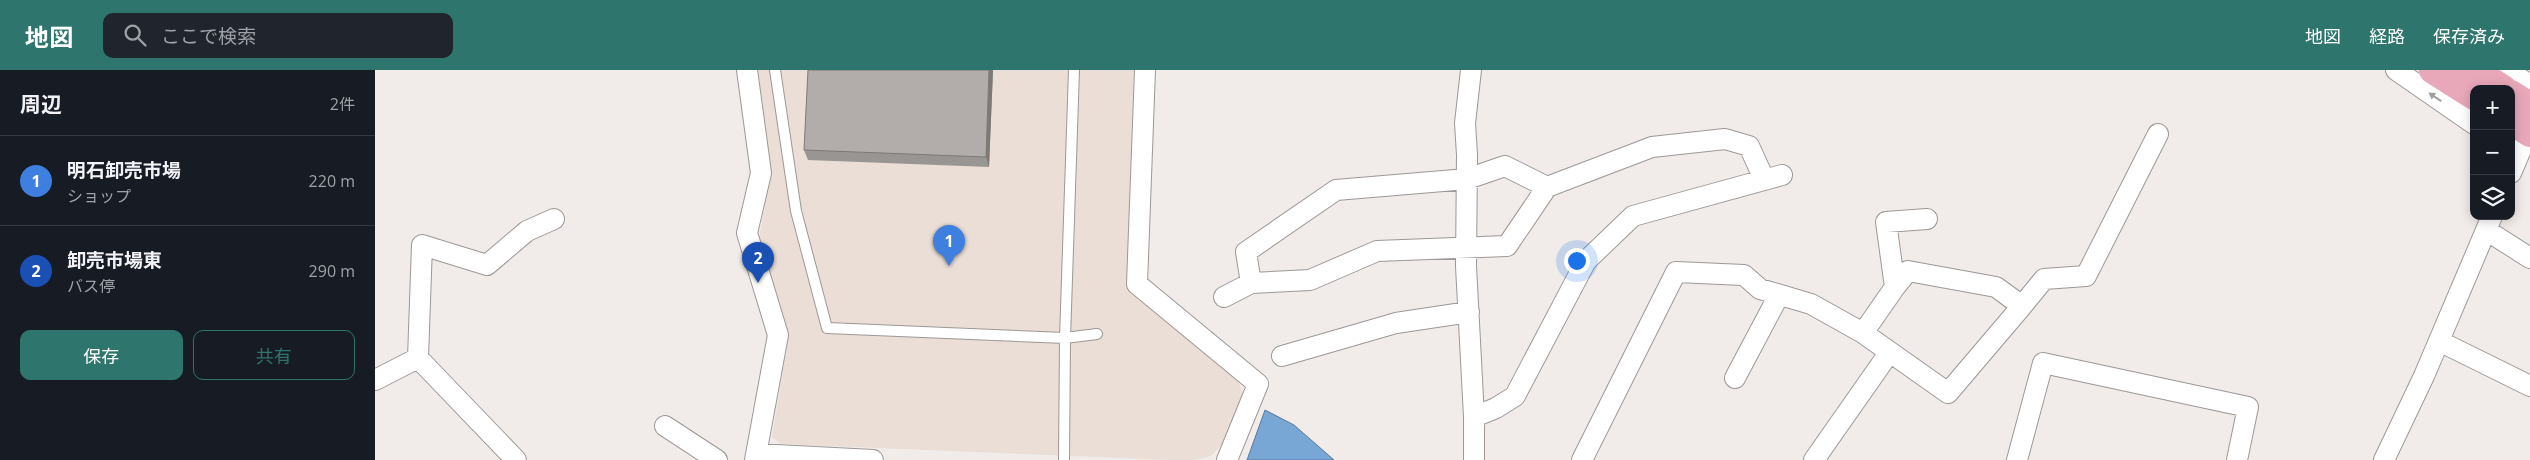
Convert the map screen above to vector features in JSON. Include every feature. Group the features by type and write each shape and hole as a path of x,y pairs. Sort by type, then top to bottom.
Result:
{"highway":[{"path":"2433,70 2470,93"},
{"path":"2474,70 2497,85"},
{"path":"2515,97 2530,106"},
{"path":"2514,130 2521,153"}],"street":[{"path":"747,70 761,173 747,234 778,335 756,457 873,460"},
{"path":"1145,70 1137,284 1258,384 1227,460"},
{"path":"1471,70 1465,123 1467,179 1466,248 1474,417 1473,460"},
{"path":"2395,70 2470,121"},
{"path":"2507,70 2530,85"},
{"path":"1582,460 1676,272 1744,275 1759,289 1811,304 1863,333 1889,353 1948,392 2044,279 2086,276 2158,134"},
{"path":"1224,297 1251,283 1310,280 1377,251 1507,246 1547,187 1652,147 1725,139 1749,146 1773,177 1633,216 1586,261 1515,396 1496,408 1474,417"},
{"path":"1251,283 1246,252 1336,190 1467,179 1505,166 1547,187"},
{"path":"516,460 419,358 422,245 487,265 527,231 553,218"},
{"path":"1895,287 1886,222 1927,219"},
{"path":"2386,459 2489,223 2530,258"},
{"path":"1863,333 1895,287 1909,271 1996,286 2022,306"},
{"path":"1735,378 1779,295"},
{"path":"1282,356 1396,323 1469,312"},
{"path":"2439,341 2530,386"},
{"path":"1814,460 1889,353"},
{"path":"375,380 419,358"},
{"path":"2017,460 2043,363 2248,407 2237,460"},
{"path":"665,426 717,460"}],"lane":[{"path":"775,70 796,211 827,328 1065,338 1097,334"},
{"path":"1064,460 1065,338 1074,70"}],"shaded area":[{"path":"754,70 1139,70 1131,288 1237,377 1243,395 1234,421 1223,443 1211,456 1195,460 1170,460 781,444 772,437 789,335 758,244 770,176"}],"water":[{"path":"1265,410 1294,425 1334,460 1247,460"}],"building":[{"path":"808,70 989,70 986,157 804,150"}],"place":[{"name":"明石卸売市場","path":"949,266"},
{"name":"卸売市場東","path":"758,283"}]}
